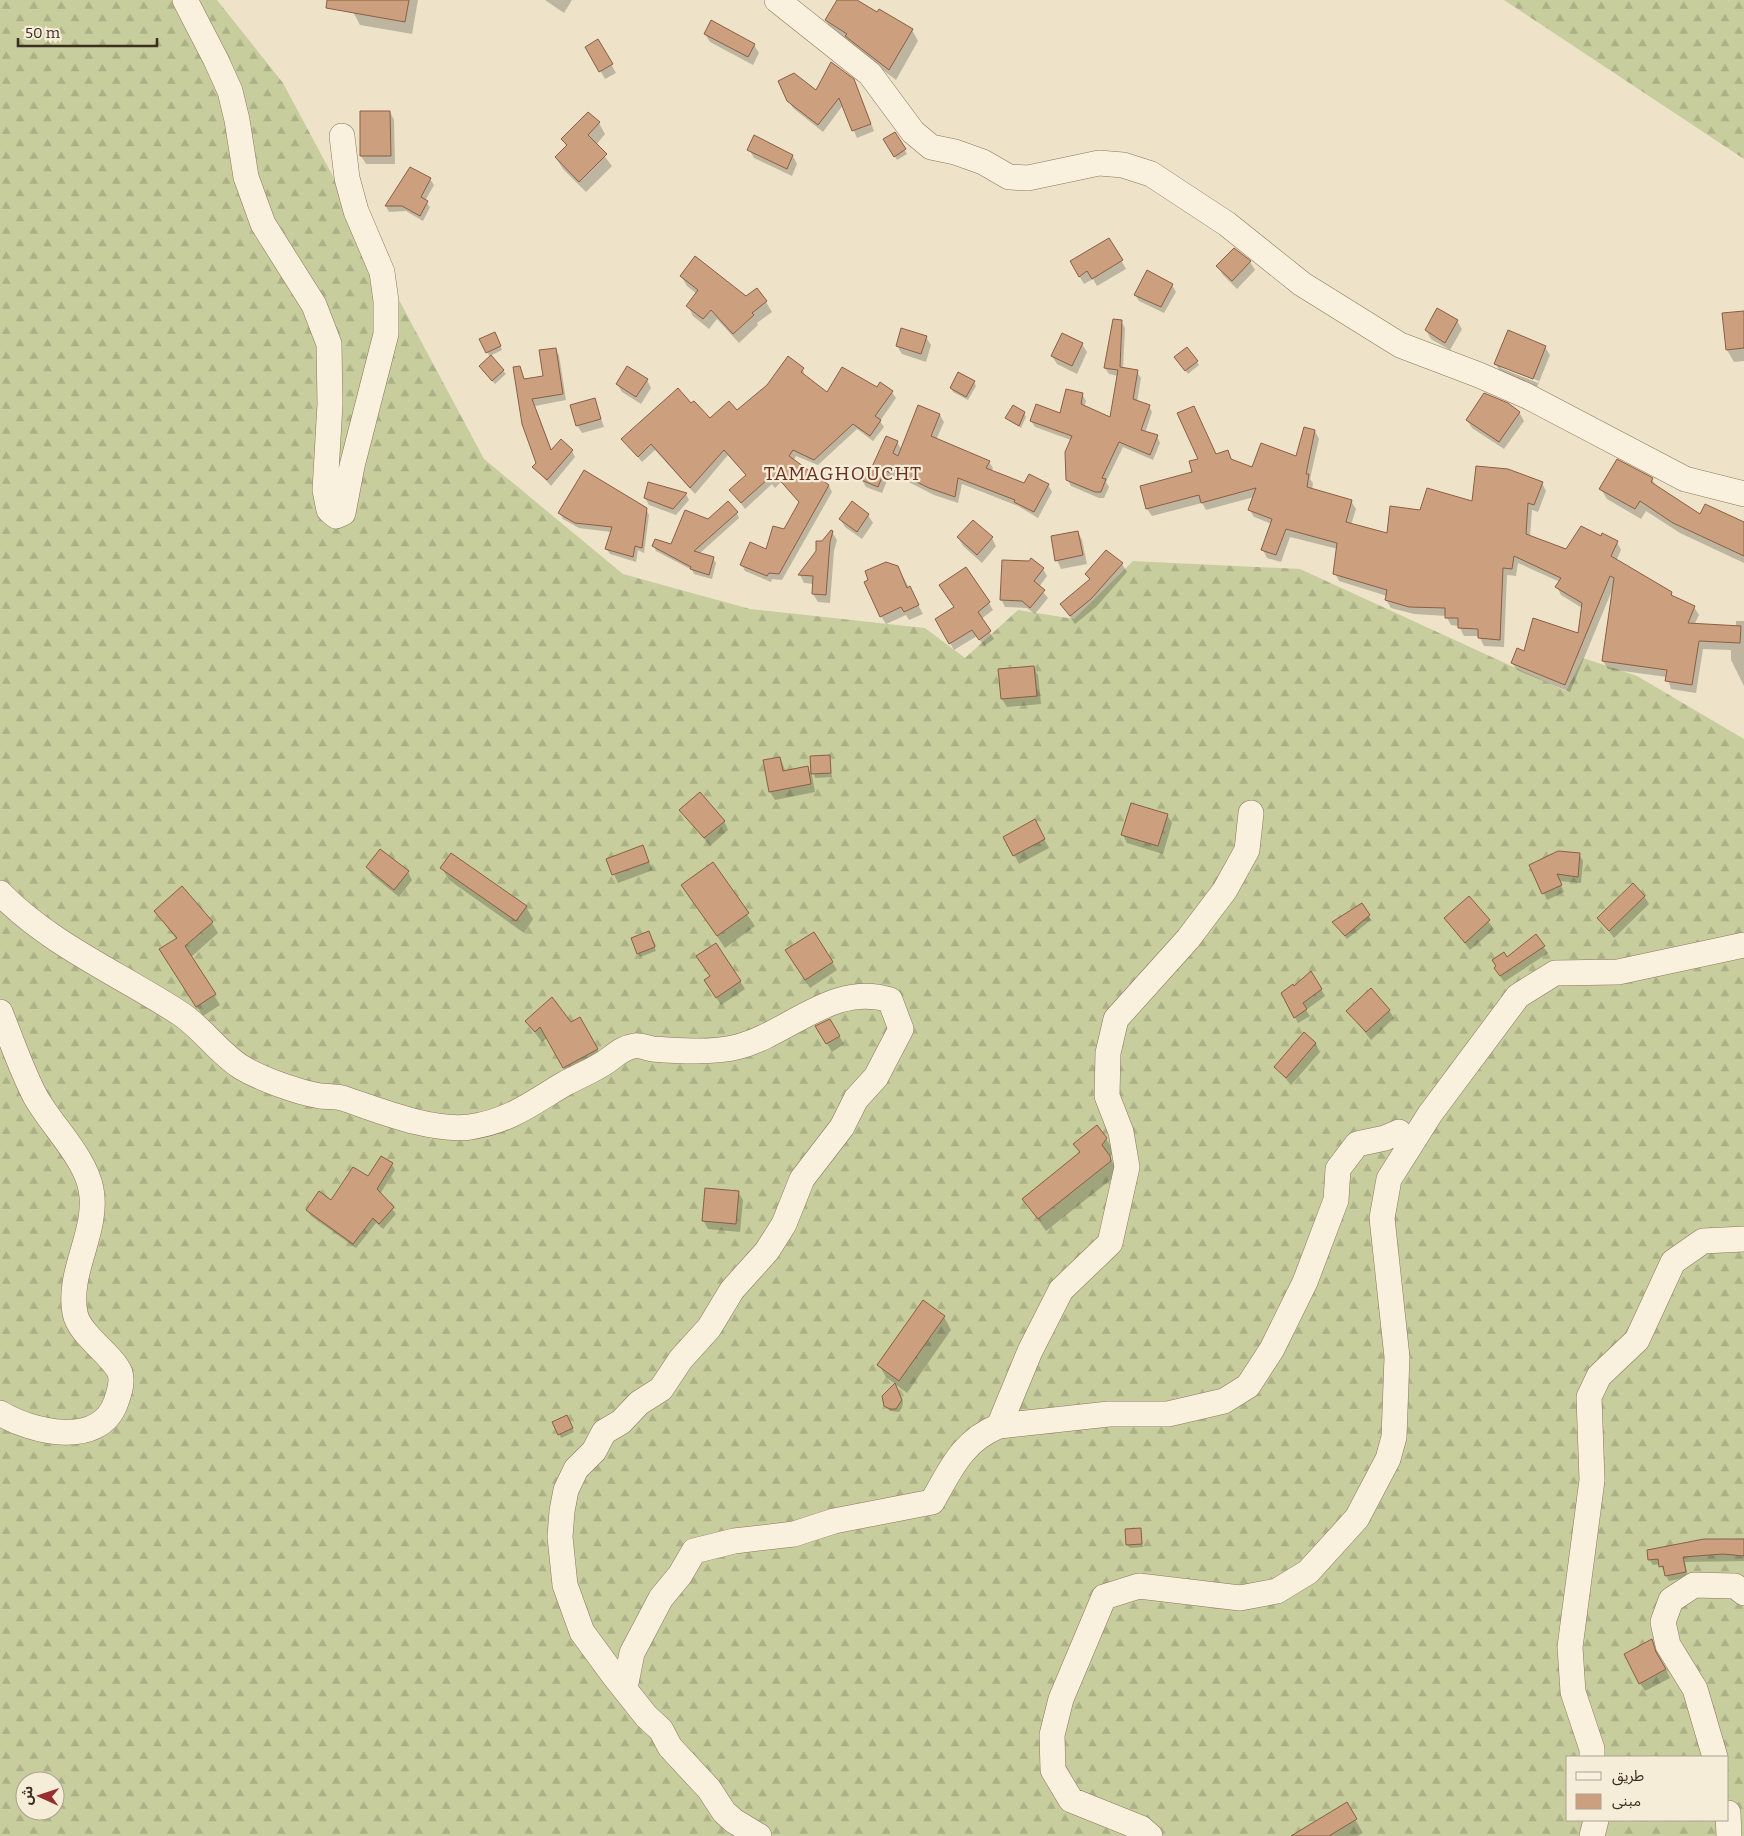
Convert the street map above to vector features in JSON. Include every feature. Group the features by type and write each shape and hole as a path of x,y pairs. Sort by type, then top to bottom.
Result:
{"street":[{"path":"185,0 230,91 237,120 246,176 263,224 314,304 329,344 330,404 324,490 329,510 336,516 343,513 352,466 386,334 386,301 382,272 356,211 347,178 342,136"},
{"path":"777,0 870,74 913,132 931,147 955,152 983,162 1008,177 1028,178 1098,163 1123,165 1151,174 1227,224 1302,284 1400,345 1479,374 1527,396 1685,479 1744,494"},
{"path":"999,1426 1030,1351 1061,1290 1110,1243 1127,1167 1121,1132 1107,1096 1108,1053 1116,1019 1188,939 1225,890 1247,850 1251,813"},
{"path":"0,893 16,910 52,938 184,1016 241,1067 267,1079 319,1096 344,1098 366,1107 445,1127 470,1127 511,1116 534,1105 562,1086 605,1063 616,1053 634,1046 656,1049 721,1050 760,1039 791,1021 838,1001 878,996 890,1000 901,1028 889,1054 876,1077 856,1099 842,1127 802,1179 784,1224 771,1244 732,1290 709,1328 680,1360 661,1389 639,1403 621,1422 604,1432 594,1450 576,1469 566,1490 560,1537 565,1585 582,1632 646,1716 661,1730 670,1747 709,1789 724,1812 734,1821 758,1836"},
{"path":"1150,1836 1141,1828 1071,1800 1053,1770 1052,1735 1061,1698 1104,1596 1139,1586 1240,1598 1277,1591 1308,1572 1357,1518 1388,1458 1394,1438 1397,1357 1382,1218 1389,1179 1430,1114 1518,996 1555,973 1618,972 1744,946"},
{"path":"0,1012 35,1096 85,1170 91,1190 92,1215 74,1294 75,1314 81,1327 120,1373 121,1388 114,1410 98,1426 85,1431 69,1432 29,1428 0,1413"},
{"path":"625,1688 632,1653 661,1598 680,1574 694,1551 734,1541 794,1534 834,1521 932,1502 961,1452 985,1432 999,1426 1109,1414 1168,1414 1224,1401 1248,1386 1272,1349 1305,1282 1336,1200 1338,1169 1357,1144 1385,1138 1399,1132 1409,1146"},
{"path":"1592,1756 1592,1749 1572,1692 1570,1647 1592,1480 1589,1397 1599,1376 1637,1340 1673,1262 1703,1241 1744,1239"},
{"path":"1715,1756 1695,1689 1668,1645 1663,1622 1671,1600 1694,1585 1741,1588"},
{"path":"1592,1836 1596,1821"},
{"path":"1728,1821 1729,1836"}],"green space":[{"path":"0,0 217,0 283,83 484,459 623,574 750,609 925,628 965,658 1018,610 1074,619 1133,561 1300,569 1566,691 1583,658 1637,676 1744,739 1744,1836 0,1836"},
{"path":"1504,0 1744,0 1744,159"}],"building":[{"path":"327,0 409,0 405,22 326,8"},
{"path":"837,0 857,0 877,12 879,9 913,29 889,70 845,36 847,34 825,20"},
{"path":"711,20 755,44 748,57 704,34"},
{"path":"598,39 613,64 599,72 585,47"},
{"path":"831,62 854,79 871,124 852,131 839,98 818,125 787,101 778,81 794,73 816,90"},
{"path":"360,111 390,111 391,156 360,156"},
{"path":"588,112 600,122 588,135 607,154 579,182 555,157 567,145 561,139"},
{"path":"895,132 906,149 894,157 883,139"},
{"path":"754,135 793,155 787,169 747,150"},
{"path":"410,167 431,178 421,197 428,201 420,216 402,206 385,206"},
{"path":"1109,238 1123,260 1092,279 1087,271 1079,277 1070,261"},
{"path":"1234,248 1251,261 1232,281 1216,266"},
{"path":"695,256 746,296 757,288 767,301 752,313 754,315 733,334 711,310 703,319 686,306 698,290 680,276"},
{"path":"1147,270 1173,284 1161,307 1134,295"},
{"path":"1437,308 1458,320 1445,343 1425,330"},
{"path":"1744,311 1744,348 1726,350 1722,313"},
{"path":"1113,319 1122,320 1120,367 1138,370 1133,399 1150,405 1141,430 1158,435 1150,455 1119,442 1102,478 1106,479 1101,492 1095,492 1066,480 1065,452 1072,436 1030,421 1036,404 1060,413 1066,389 1083,393 1081,404 1110,417 1118,370 1104,368"},
{"path":"901,328 927,336 921,354 896,346"},
{"path":"1508,330 1546,346 1533,379 1494,364"},
{"path":"495,332 501,346 486,353 479,339"},
{"path":"1062,333 1083,343 1072,366 1051,356"},
{"path":"1187,347 1198,361 1185,371 1174,357"},
{"path":"556,348 563,394 532,399 551,450 561,439 573,450 547,480 532,467 536,463 522,424 513,367 520,366 524,379 543,376 539,350"},
{"path":"491,355 504,370 492,381 479,366"},
{"path":"788,356 804,368 801,372 827,392 842,367 877,387 880,382 893,391 875,416 881,420 870,436 853,424 814,460 793,450 789,456 829,485 779,574 769,573 767,576 740,565 750,542 766,549 773,526 784,529 799,502 777,477 771,482 768,479 741,503 729,490 746,475 724,450 690,488 651,444 638,457 621,439 678,388 691,403 694,401 710,418 729,401 737,410 767,385"},
{"path":"627,366 648,379 636,397 616,384"},
{"path":"958,372 975,381 966,397 950,388"},
{"path":"1484,393 1508,403 1520,412 1499,442 1466,420"},
{"path":"595,398 601,419 576,426 570,405"},
{"path":"918,405 940,414 931,436 990,461 986,468 1024,483 1029,474 1049,484 1034,512 1014,502 1015,500 958,478 955,497 929,488 891,469 890,473 885,470 878,487 861,480 867,467 871,469 886,436 898,441 893,453 898,456"},
{"path":"1013,405 1025,412 1019,426 1005,418"},
{"path":"1194,406 1216,454 1228,450 1231,459 1252,467 1261,443 1296,456 1304,427 1315,430 1306,474 1309,474 1307,487 1352,500 1346,522 1387,533 1390,506 1420,510 1427,488 1472,501 1476,466 1508,469 1543,482 1534,505 1528,503 1526,534 1566,549 1581,526 1601,536 1602,533 1618,541 1611,556 1672,592 1671,595 1695,606 1688,623 1741,626 1740,643 1699,641 1692,685 1665,681 1667,670 1602,661 1614,578 1610,576 1565,685 1511,663 1517,648 1524,651 1533,618 1578,633 1582,603 1555,587 1561,578 1514,556 1512,569 1503,568 1500,640 1478,638 1478,629 1458,628 1458,618 1445,618 1445,608 1409,607 1385,600 1387,590 1333,574 1337,543 1286,529 1276,555 1261,550 1272,519 1248,510 1256,488 1201,503 1199,495 1146,509 1140,486 1192,472 1189,461 1198,459 1177,413"},
{"path":"1617,459 1653,478 1651,482 1700,514 1705,504 1744,522 1744,556 1673,523 1640,501 1635,509 1599,489"},
{"path":"584,470 647,508 642,548 635,546 633,557 605,549 612,527 575,523 558,513"},
{"path":"648,482 687,493 673,509 644,498"},
{"path":"728,501 738,512 694,551 714,557 709,575 690,569 691,567 652,546 655,539 671,544 685,510 708,519"},
{"path":"852,501 869,514 857,532 839,519"},
{"path":"973,520 993,537 977,555 957,537"},
{"path":"831,530 833,531 830,542 826,595 812,594 813,576 798,575 816,551 816,541 822,541"},
{"path":"1078,531 1083,555 1055,561 1051,536"},
{"path":"1106,550 1123,563 1091,599 1070,616 1060,604 1090,579 1085,574"},
{"path":"1031,558 1044,568 1034,581 1045,590 1030,608 1022,601 1000,600 1002,560 1029,561"},
{"path":"886,562 898,566 907,588 910,586 919,605 904,612 901,607 880,617 864,582 868,580 865,571"},
{"path":"966,567 990,602 978,612 991,631 979,640 972,630 949,644 935,619 954,607 939,585"},
{"path":"1034,666 1037,696 1001,699 998,669"},
{"path":"830,755 831,773 811,774 810,756"},
{"path":"780,757 783,771 808,766 811,784 769,792 763,760"},
{"path":"700,792 725,821 704,838 679,810"},
{"path":"1131,803 1168,814 1158,846 1121,835"},
{"path":"1035,819 1045,839 1013,856 1003,837"},
{"path":"643,845 649,862 612,875 606,859"},
{"path":"380,849 409,871 394,890 366,867"},
{"path":"1558,851 1580,853 1578,877 1557,874 1562,885 1542,894 1529,865"},
{"path":"451,853 527,906 516,921 440,868"},
{"path":"713,862 749,913 717,936 681,885"},
{"path":"1633,883 1645,896 1609,931 1597,918"},
{"path":"182,886 213,922 185,946 216,994 196,1007 159,949 177,938 154,911"},
{"path":"1469,896 1490,920 1465,943 1444,918"},
{"path":"1362,903 1370,915 1345,936 1332,922"},
{"path":"649,931 655,947 637,954 631,938"},
{"path":"814,932 833,962 805,980 785,950"},
{"path":"1536,934 1545,946 1500,976 1494,968 1496,966 1492,960 1504,952 1507,957"},
{"path":"716,943 741,981 716,998 704,980 710,976 696,956"},
{"path":"1311,971 1322,989 1303,1003 1307,1009 1294,1018 1281,993 1293,984 1294,986"},
{"path":"1371,988 1390,1010 1366,1032 1346,1011"},
{"path":"552,997 571,1022 580,1017 598,1049 563,1068 540,1027 535,1032 525,1021"},
{"path":"830,1019 840,1036 826,1044 815,1026"},
{"path":"1304,1032 1316,1043 1286,1078 1274,1067"},
{"path":"1097,1125 1107,1138 1102,1145 1110,1156 1111,1161 1038,1219 1022,1199 1080,1152 1073,1144"},
{"path":"381,1156 393,1163 377,1189 394,1207 379,1224 373,1218 353,1244 306,1210 319,1191 331,1200 353,1167 368,1176"},
{"path":"705,1188 739,1191 736,1224 702,1221"},
{"path":"923,1300 945,1316 899,1381 877,1365"},
{"path":"895,1383 902,1400 896,1409 890,1409 884,1406 882,1396"},
{"path":"567,1415 573,1428 558,1435 552,1422"},
{"path":"1141,1528 1142,1544 1126,1545 1125,1529"},
{"path":"1704,1539 1744,1539 1744,1556 1723,1554 1683,1557 1686,1572 1665,1576 1663,1566 1659,1567 1658,1559 1648,1560 1647,1550"},
{"path":"1652,1639 1656,1652 1666,1669 1639,1684 1624,1654"},
{"path":"1347,1802 1357,1819 1329,1836 1291,1836"}],"district":[{"name":"TAMAGHOUCHT","path":"843,473"}]}
